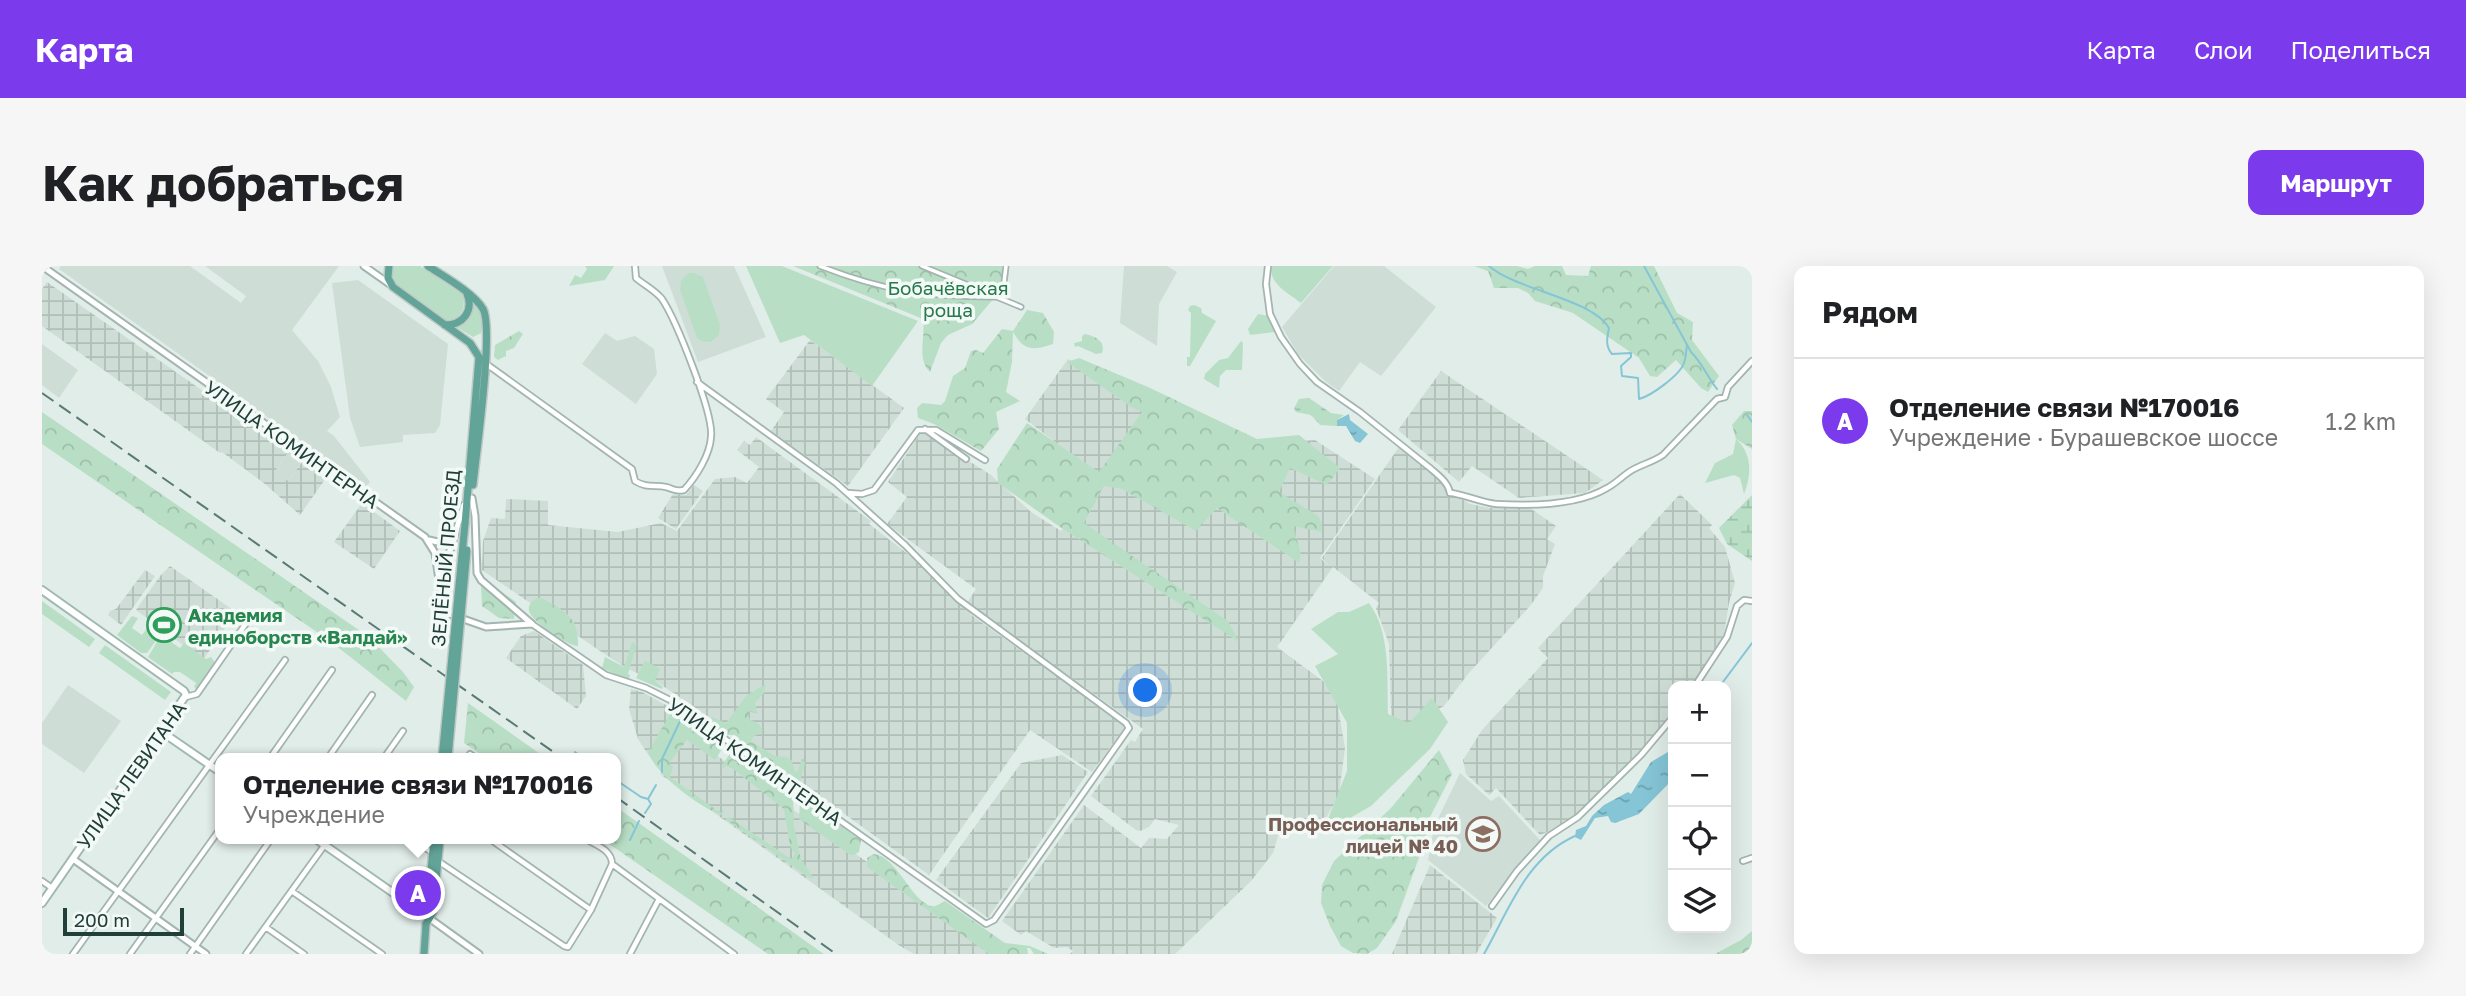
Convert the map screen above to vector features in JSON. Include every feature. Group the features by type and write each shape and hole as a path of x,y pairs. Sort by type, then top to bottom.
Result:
{"main road":[{"path":"388,266 388,278 393,287 475,348 482,362"},
{"path":"428,266 467,293 483,309 486,331 479,341 465,340"},
{"path":"445,325 458,323 466,316 470,306 467,293"},
{"name":"ЗЕЛЁНЫЙ ПРОЕЗД","path":"448,753 469,498 486,331"},
{"name":"ЗЕЛЁНЫЙ ПРОЕЗД","path":"443,753 467,524"},
{"path":"42,590 184,691 186,696"},
{"name":"УЛИЦА ЛЕВИТАНА","path":"42,903 186,696"},
{"path":"162,732 215,769"},
{"path":"330,844 429,918"},
{"path":"429,918 427,912 434,844"},
{"path":"424,954 429,918 433,912 440,844"}],"street":[{"name":"УЛИЦА КОМИНТЕРНА","path":"42,266 425,537"},
{"path":"51,272 56,266"},
{"path":"365,267 377,271 388,266"},
{"path":"482,362 632,469 635,481 640,485 667,487 679,492 688,486 706,456 711,442 710,420 698,382 662,299 638,280 635,266"},
{"path":"820,266 864,282 915,294 995,297"},
{"path":"922,266 1021,307"},
{"path":"1002,299 1006,266"},
{"path":"1268,266 1266,284 1270,314 1281,337 1300,364 1312,377 1430,468 1449,487 1450,493 1455,492 1482,502 1562,502 1604,490 1635,468 1655,461 1662,455 1717,399 1725,397 1728,387 1752,360"},
{"path":"365,267 393,287"},
{"path":"698,382 848,493 862,494 874,490 918,430 936,430 985,460"},
{"path":"924,429 966,458"},
{"name":"УЛИЦА КОМИНТЕРНА","path":"532,624 606,675 646,688 670,700 988,924 994,920 1129,729 1126,723 958,599 905,545 848,493"},
{"path":"439,584 469,498"},
{"path":"469,498 477,573 481,580 532,624"},
{"path":"425,537 438,543 453,538"},
{"path":"425,537 435,553 444,604 456,617 486,627 532,624"},
{"path":"1699,681 1727,637 1737,606 1744,600 1752,601"},
{"path":"510,626 517,620 518,612"},
{"name":"УЛИЦА ЛЕВИТАНА","path":"186,696 197,694 249,619"},
{"path":"218,753 285,660"},
{"path":"274,753 332,670"},
{"path":"331,753 372,695"},
{"path":"1492,906 1517,871 1549,835 1578,817 1641,755 1668,723"},
{"path":"388,753 403,731"},
{"path":"73,954 215,757"},
{"path":"130,954 215,836"},
{"path":"190,954 267,844"},
{"path":"246,954 326,844"},
{"path":"420,844 433,853"},
{"path":"497,844 591,910"},
{"path":"438,861 564,946 571,945 591,910 611,864 612,858 608,853 594,844"},
{"path":"1743,861 1752,858"},
{"path":"73,859 206,954"},
{"path":"611,864 734,954"},
{"path":"42,881 52,888"},
{"path":"293,892 382,954"},
{"path":"630,954 659,898"},
{"path":"429,918 480,954"},
{"path":"267,928 303,954"}],"shaded area":[{"path":"61,266 190,266 241,303 246,296 205,266 339,266 292,330 318,361 331,387 340,417 327,431 334,436 370,482 366,487 59,269"},
{"path":"662,266 734,266 766,337 698,362"},
{"path":"1124,266 1167,266 1177,272 1159,304 1157,346 1120,323"},
{"path":"1334,266 1384,266 1436,307 1381,376 1360,362 1339,391 1298,354 1282,327"},
{"path":"358,280 448,344 440,425 435,433 403,435 403,442 360,447 350,418 332,283"},
{"path":"47,282 289,451 275,471 288,481 303,461 326,478 300,515 265,484 222,452 42,326 42,289"},
{"path":"605,333 617,341 635,336 654,349 657,374 636,404 582,364"},
{"path":"810,340 904,408 848,486 771,431 784,412 766,399"},
{"path":"42,344 78,370 59,398 42,385"},
{"path":"1068,359 1145,409 1252,445 1315,440 1375,479 1320,558 1328,565 1322,558 1399,447 1425,465 1450,492 1470,504 1490,508 1530,508 1556,526 1547,539 1555,544 1543,576 1543,588 1530,606 1468,674 1444,706 1407,726 1391,715 1389,644 1376,608 1379,603 1333,567 1277,647 1323,681 1337,701 1345,748 1339,795 1317,834 1281,817 1282,823 1273,853 1251,881 1175,954 1070,954 1073,951 1067,947 1054,948 1026,931 1021,935 1002,921 1084,805 1141,848 1149,838 1167,839 1179,825 1155,819 1149,827 1136,830 1091,796 1131,740 1135,742 1143,729 967,603 976,589 887,524 907,497 888,482 922,431 991,475 1031,512 1061,531 1100,476 1025,419"},
{"path":"1441,371 1603,480 1585,493 1519,498 1472,466 1459,482 1398,430"},
{"path":"756,437 871,521 869,524 913,558 974,617 1126,726 1092,772 1030,730 929,875 728,730 657,682 628,669 600,651 482,570 483,541 491,518 505,519 506,499 548,501 548,525 618,532 661,523 677,531 715,479 735,477 747,483 759,467 737,450 744,441 750,445"},
{"path":"289,451 303,461 288,481 275,471"},
{"path":"694,485 703,491 676,529 658,518 673,494 686,495"},
{"path":"1680,494 1712,525 1709,528 1725,547 1735,583 1724,634 1695,681 1668,681 1667,723 1580,812 1564,825 1540,835 1496,788 1489,795 1466,774 1463,760 1482,730 1548,658 1538,648"},
{"path":"362,503 400,531 374,569 334,542"},
{"path":"170,566 236,612 203,660 136,610"},
{"path":"145,570 155,576 121,625 108,615 116,609"},
{"path":"534,631 583,665 586,696 577,709 506,658 521,636"},
{"path":"68,685 121,721 84,773 42,744 42,723"},
{"path":"631,689 675,710 649,756 638,739 629,709"},
{"path":"688,735 997,954 914,954 900,946 660,774"},
{"path":"1062,755 1088,772 988,918 936,880 1021,763"},
{"name":"Профессиональный лицей № 40","path":"1460,773 1491,801 1499,796 1540,840 1486,906 1428,860 1434,827"},
{"path":"1430,865 1497,918 1476,954 1392,954"}],"green space":[{"path":"394,266 420,266 462,294 464,304 459,316 445,320 394,283 391,276"},
{"path":"585,266 614,266 605,280 569,286 575,275 581,278 587,269"},
{"path":"746,266 782,266 918,321 872,386 804,335 780,343"},
{"name":"Бобачёвская роща","path":"793,266 1002,266 1003,278 1001,290 972,324 948,335 941,343 930,372 922,354 923,319"},
{"path":"1271,266 1333,266 1301,303 1276,283"},
{"path":"1474,266 1517,266 1528,269 1535,266 1562,266 1566,275 1588,276 1591,266 1654,266 1677,313 1693,322 1692,340 1719,376 1708,392 1701,388 1676,360 1657,377 1650,376 1639,358 1573,313 1535,301 1528,293 1518,288 1494,288 1488,271"},
{"path":"689,273 703,277 720,325 719,335 711,342 697,338 680,290 681,280"},
{"path":"472,302 480,312 482,324 481,333 473,337 455,326"},
{"path":"1194,305 1216,321 1190,366 1187,366 1187,357 1190,357 1191,313 1188,310"},
{"path":"1027,310 1043,313 1054,332 1053,344 1029,348 1021,343 1013,332 1012,362 1006,392 1020,401 996,412 999,429 981,451 934,424 918,418 917,408 922,403 941,405 945,401 953,376 965,368 971,351 983,353 1002,329 1013,331"},
{"path":"1258,314 1269,316 1275,332 1250,335 1248,329"},
{"path":"519,331 523,334 514,348 506,351 506,356 498,360 494,357 495,345"},
{"path":"1085,334 1101,342 1102,353 1096,354 1075,347 1074,343 1082,341"},
{"path":"1241,341 1242,370 1226,370 1220,376 1219,388 1204,379 1205,374 1219,360 1228,358"},
{"path":"1079,358 1148,387 1257,439 1299,435 1340,468 1327,485 1290,468 1279,492 1321,520 1322,532 1293,526 1301,554 1299,563 1217,508 1196,531 1122,489 1104,486 1084,523 1228,621 1239,642 1060,527 998,483 997,469 1027,423 1099,472 1142,412 1067,362"},
{"path":"1309,398 1331,413 1344,415 1337,420 1337,426 1320,425 1311,415 1296,412 1294,408 1299,399"},
{"path":"1744,411 1752,411 1752,449 1736,439 1732,425"},
{"path":"42,412 369,637 414,687 406,701 330,641 42,444"},
{"path":"1736,439 1748,457 1748,479 1744,494 1740,478 1734,475 1705,483 1715,463 1733,454"},
{"path":"1752,495 1752,561 1727,544 1719,528"},
{"path":"489,583 516,602 514,619 499,618 482,606 481,585"},
{"path":"537,598 542,598 569,616 576,628 578,646 566,642 536,621 529,611 529,606"},
{"path":"42,601 95,639 89,647 42,614"},
{"path":"1369,603 1381,628 1384,642 1388,714 1409,723 1432,698 1448,722 1430,749 1371,806 1322,834 1347,771 1347,723 1315,666 1338,654 1311,629 1338,612 1349,612"},
{"path":"132,616 138,618 132,628 142,635 148,627 160,635 147,653 141,653 117,635"},
{"path":"161,635 180,648 184,643 206,659 211,657 216,664 198,689 194,687 196,683 180,672 172,674 148,657"},
{"path":"632,642 637,644 629,679 602,668 605,657 624,667"},
{"path":"105,645 171,692 165,700 99,653"},
{"path":"646,661 660,669 655,681 662,689 636,678"},
{"path":"764,685 764,693 755,703 758,714 749,711 748,715 764,732 754,736 751,741 775,756 787,757 792,761 795,772 802,759 804,760 799,784 749,752 736,735 724,735 709,723 712,717 726,723 746,696"},
{"path":"468,703 539,753 479,753 464,743"},
{"path":"673,709 709,731 722,749 715,760 687,740 669,763 673,767 670,777 718,811 724,810 722,815 679,789 652,761 648,752"},
{"path":"1439,750 1452,774 1428,821 1425,841 1396,921 1377,948 1367,954 1353,953 1341,946 1330,926 1321,903 1322,885 1334,861 1391,808"},
{"path":"731,752 739,752 793,794 794,827 801,859 814,879 725,819 729,817 791,859 795,854 790,846 784,809 733,769 721,767"},
{"path":"805,801 861,840 859,852 850,855 799,819 800,802"},
{"path":"621,811 824,954 768,954 609,844 621,844"},
{"path":"874,854 891,864 920,900 928,905 935,906 945,901 1005,943 1030,946 1048,954 1034,954 1027,948 1028,954 989,954 867,867 867,858"},
{"path":"1752,931 1752,954 1715,954 1741,940"}],"water":[{"path":"1349,414 1350,420 1368,434 1360,443 1355,441 1346,426 1337,426 1337,420"},
{"path":"1668,752 1668,784 1639,814 1615,823 1611,822 1608,816 1595,818 1581,840 1575,837 1576,830 1586,826 1604,805 1628,792 1631,794 1651,762"}],"waterway":[{"path":"1489,266 1517,282 1587,309 1600,318 1609,328 1607,345 1612,354 1631,353 1631,357 1621,366 1622,376 1638,378 1639,399 1677,373 1684,363 1687,345"},
{"path":"1644,266 1691,352 1717,389"},
{"path":"1747,415 1752,422"},
{"path":"1724,681 1752,643"},
{"path":"662,772 662,759 683,715"},
{"path":"621,783 648,799"},
{"path":"645,813 651,804 648,799 656,785"},
{"path":"630,840 639,821"},
{"path":"1484,954 1531,871 1558,846 1575,836"}],"railway":[{"path":"42,393 555,753"},
{"path":"621,801 836,954"}],"place":[{"name":"Академия единоборств «Валдай»","path":"164,625"},
{"name":"Профессиональный лицей № 40","path":"1483,834"},
{"name":"Отделение связи №170016","path":"418,893"}]}
